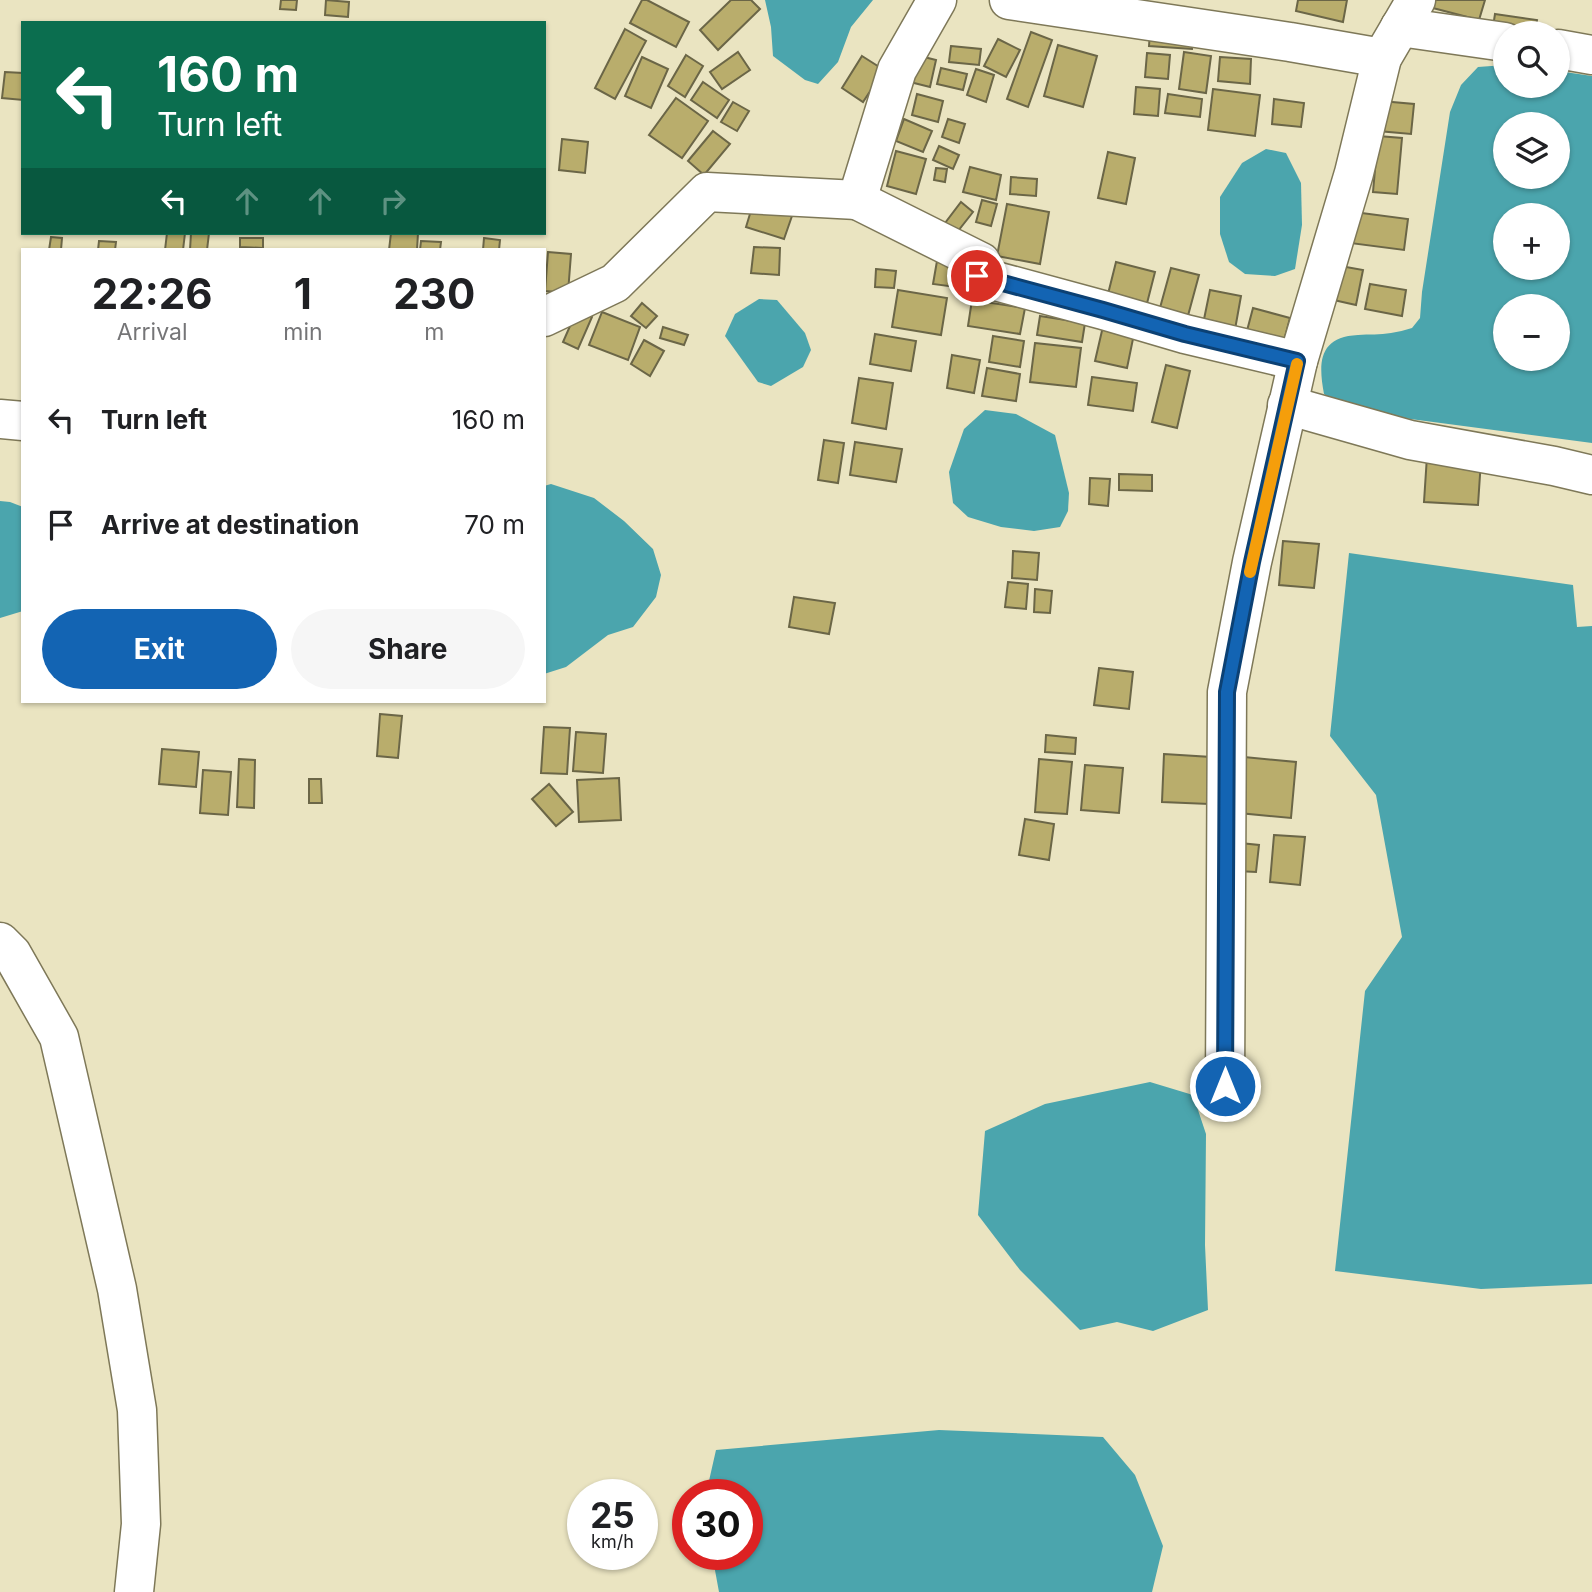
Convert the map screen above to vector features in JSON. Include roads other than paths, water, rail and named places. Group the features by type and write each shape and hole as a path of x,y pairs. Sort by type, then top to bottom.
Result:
{"street":[{"path":"857,200 897,70 937,0"},
{"path":"1009,0 1290,42 1399,29 1493,41"},
{"path":"1225,1086 1227,692 1252,562 1297,361 1399,29"},
{"path":"1570,51 1592,55"},
{"path":"546,316 615,283 707,192 857,200 981,262 977,276 1185,334 1297,361"},
{"path":"1287,405 1410,440 1592,475"},
{"path":"0,419 21,421"},
{"path":"0,942 12,954 60,1037 117,1289 137,1410 141,1524 134,1592"}],"water":[{"path":"765,0 873,0 851,27 838,62 818,84 805,80 773,56 771,27"},
{"path":"1493,66 1493,98 1570,98 1570,73 1592,76 1592,443 1365,413 1340,406 1324,394 1322,362 1324,353 1335,341 1345,337 1387,334 1412,328 1420,318 1450,112 1461,85 1478,67"},
{"path":"1266,149 1286,153 1301,183 1302,225 1295,269 1275,276 1245,274 1229,262 1220,234 1220,197 1242,163"},
{"path":"759,299 777,300 805,333 811,350 803,367 771,386 758,382 725,336 735,314"},
{"path":"985,410 1016,414 1055,435 1069,493 1068,511 1060,527 1034,531 1001,527 968,517 953,503 949,472 964,429"},
{"path":"551,484 594,498 624,521 653,549 661,575 656,597 633,627 608,635 566,667 546,673 546,485"},
{"path":"0,501 21,506 21,612 0,618"},
{"path":"1349,553 1573,585 1577,627 1592,626 1592,1284 1481,1289 1335,1271 1365,991 1402,937 1376,795 1330,736"},
{"path":"1150,1082 1193,1095 1206,1134 1205,1245 1208,1310 1153,1331 1117,1322 1080,1330 1020,1270 978,1215 985,1131 1045,1104"},
{"path":"939,1430 1103,1437 1135,1475 1163,1546 1152,1592 719,1592 715,1570 763,1570 763,1479 709,1479 716,1450"}]}
